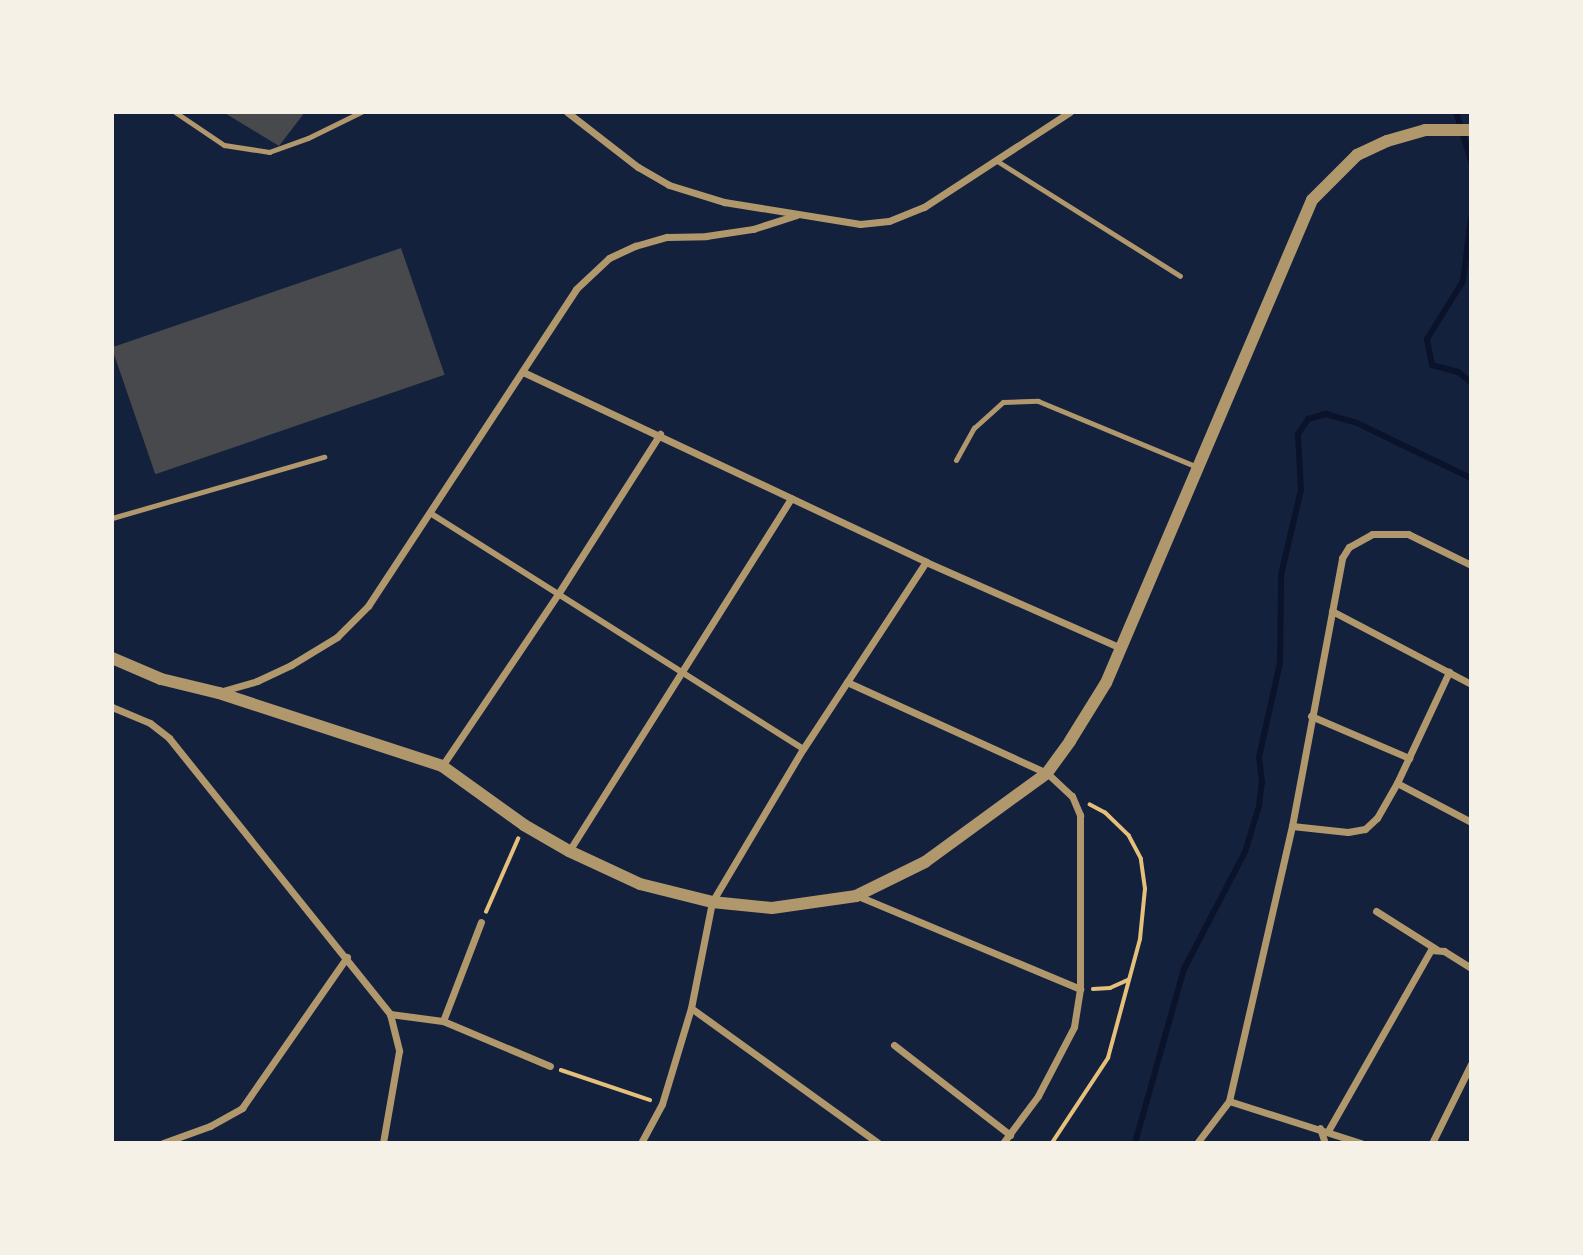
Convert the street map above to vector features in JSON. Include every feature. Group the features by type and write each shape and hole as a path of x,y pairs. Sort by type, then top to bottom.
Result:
{"street":[{"path":"567,112 638,167 669,185 723,202 860,224 889,220 925,207 1070,112"},
{"path":"112,658 161,679 219,692 442,766 524,825 569,851 640,884 712,902 772,908 856,896 925,862 1047,773 1099,693 1121,648 1312,200 1357,155 1387,141 1425,130 1471,130"},
{"path":"219,692 257,681 337,638 368,606 576,289 609,258 635,246 667,237 706,236 753,229 797,215"},
{"path":"523,372 926,562 1121,648"},
{"path":"442,766 558,594 660,435"},
{"path":"569,851 791,498"},
{"path":"430,513 681,675 803,749"},
{"path":"1198,1143 1229,1101 1292,826 1342,558 1349,547 1372,534 1408,534 1471,565"},
{"path":"641,1143 662,1104 691,1008 712,902 803,749 926,562"},
{"path":"1332,611 1471,684"},
{"path":"1292,826 1348,832 1365,829 1377,818 1397,783 1449,672"},
{"path":"847,682 1047,773 1072,796 1080,815 1080,989 1074,1027 1038,1096 1003,1143"},
{"path":"112,707 150,723 169,738 390,1014 399,1051 383,1143"},
{"path":"1311,716 1409,758"},
{"path":"1397,783 1471,822"},
{"path":"856,896 1080,989"},
{"path":"1376,911 1471,968"},
{"path":"443,1021 481,922"},
{"path":"1325,1143 1324,1129 1431,950 1436,948"},
{"path":"163,1143 220,1122 242,1108 347,957"},
{"path":"691,1008 878,1143"},
{"path":"390,1014 443,1021 550,1066"},
{"path":"894,1045 1010,1135"},
{"path":"1432,1143 1471,1065"},
{"path":"1229,1101 1324,1129 1361,1143"}],"lane":[{"path":"175,112 224,145 269,152 307,138 361,112"},
{"path":"997,162 1180,276"},
{"path":"956,460 974,428 1003,402 1038,401 1198,467"},
{"path":"112,518 324,457"}],"path":[{"path":"1052,1143 1108,1058 1140,939 1145,889 1141,859 1129,836 1105,813 1072,796"},
{"path":"481,922 524,825"},
{"path":"1080,989 1110,988 1128,980"},
{"path":"550,1066 662,1104"}],"building":[{"path":"223,112 305,112 279,146"},
{"path":"401,248 445,375 155,474 112,348"}],"waterway":[{"path":"1456,112 1471,161"},
{"path":"1471,217 1463,281 1427,339 1432,365 1458,372 1471,382"},
{"path":"1135,1143 1184,969 1245,852 1259,806 1262,782 1259,757 1280,663 1281,575 1301,490 1298,434 1308,419 1326,414 1357,423 1471,478"}]}
